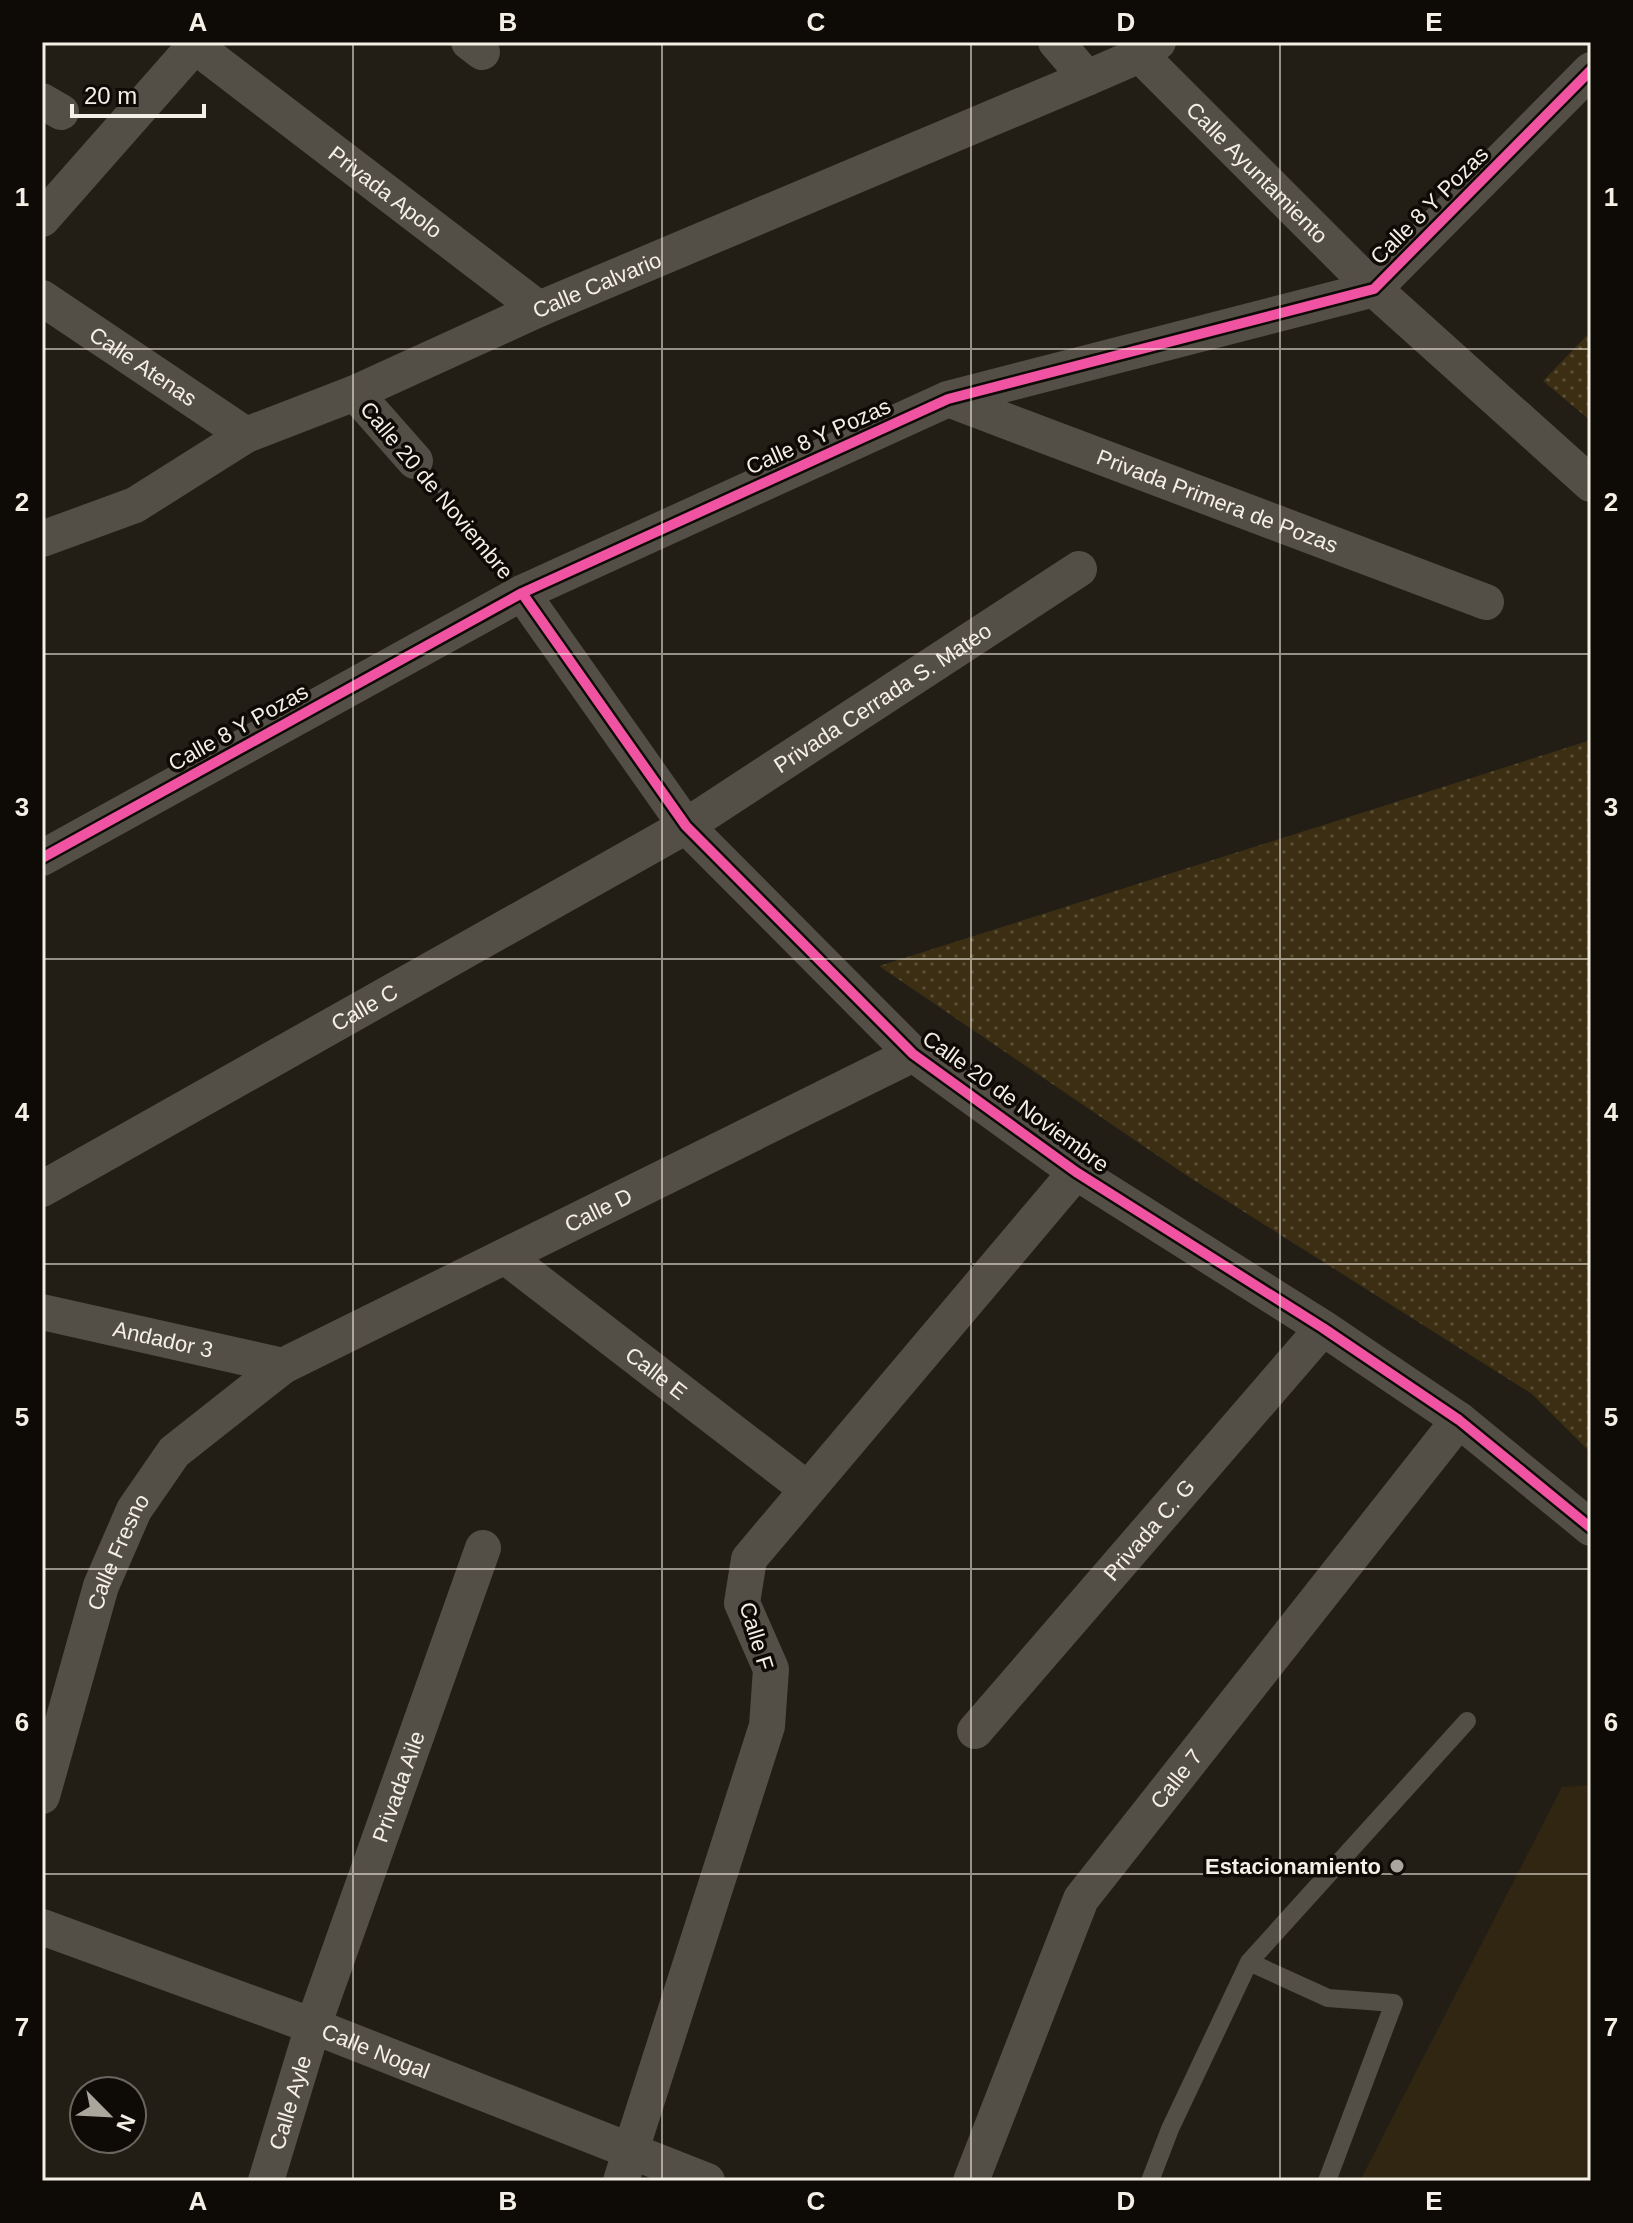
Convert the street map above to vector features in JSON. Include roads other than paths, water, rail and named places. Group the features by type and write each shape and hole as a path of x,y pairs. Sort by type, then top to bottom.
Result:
{"street":[{"path":"1056,42 1087,78"},
{"path":"42,219 196,44"},
{"name":"Privada Apolo","path":"196,44 539,309"},
{"name":"Calle Calvario","path":"42,539 135,505 246,435 355,393 539,309 1087,78 1149,48"},
{"name":"Calle Ayuntamiento","path":"1149,48 1374,289 1591,484"},
{"name":"Calle 8 Y Pozas","path":"42,858 522,593 948,399 1374,289 1591,70"},
{"name":"Calle Atenas","path":"42,298 246,435"},
{"name":"Calle 20 de Noviembre","path":"355,393 415,461"},
{"name":"Privada Primera de Pozas","path":"948,399 1486,602"},
{"name":"Privada Cerrada S. Mateo","path":"686,826 1079,569"},
{"name":"Calle 20 de Noviembre","path":"522,593 686,826 913,1054 1076,1172 1323,1328 1459,1420 1591,1528"},
{"name":"Calle C","path":"42,1189 686,826"},
{"name":"Calle D","path":"283,1366 913,1054"},
{"name":"Calle F","path":"626,2166 767,1726 771,1669 742,1603 749,1559 1076,1172"},
{"name":"Calle E","path":"506,1257 807,1489"},
{"name":"Andador 3","path":"42,1312 283,1366"},
{"name":"Privada C. G","path":"975,1731 1323,1328"},
{"name":"Calle Fresno","path":"42,1796 101,1586 134,1510 174,1452 283,1366"},
{"name":"Calle 7","path":"971,2181 1081,1899 1459,1420"},
{"name":"Privada Aile","path":"313,2026 483,1548"},
{"name":"Calle Nogal","path":"42,1927 313,2026 626,2166 707,2181"},
{"name":"Calle Ayle","path":"266,2181 313,2026"}],"lane":[{"path":"1150,2181 1170,2129 1249,1962 1467,1721"},
{"path":"1249,1962 1328,1998 1394,2003 1327,2181"}],"place":[{"name":"Estacionamiento","path":"1397,1866"}]}
